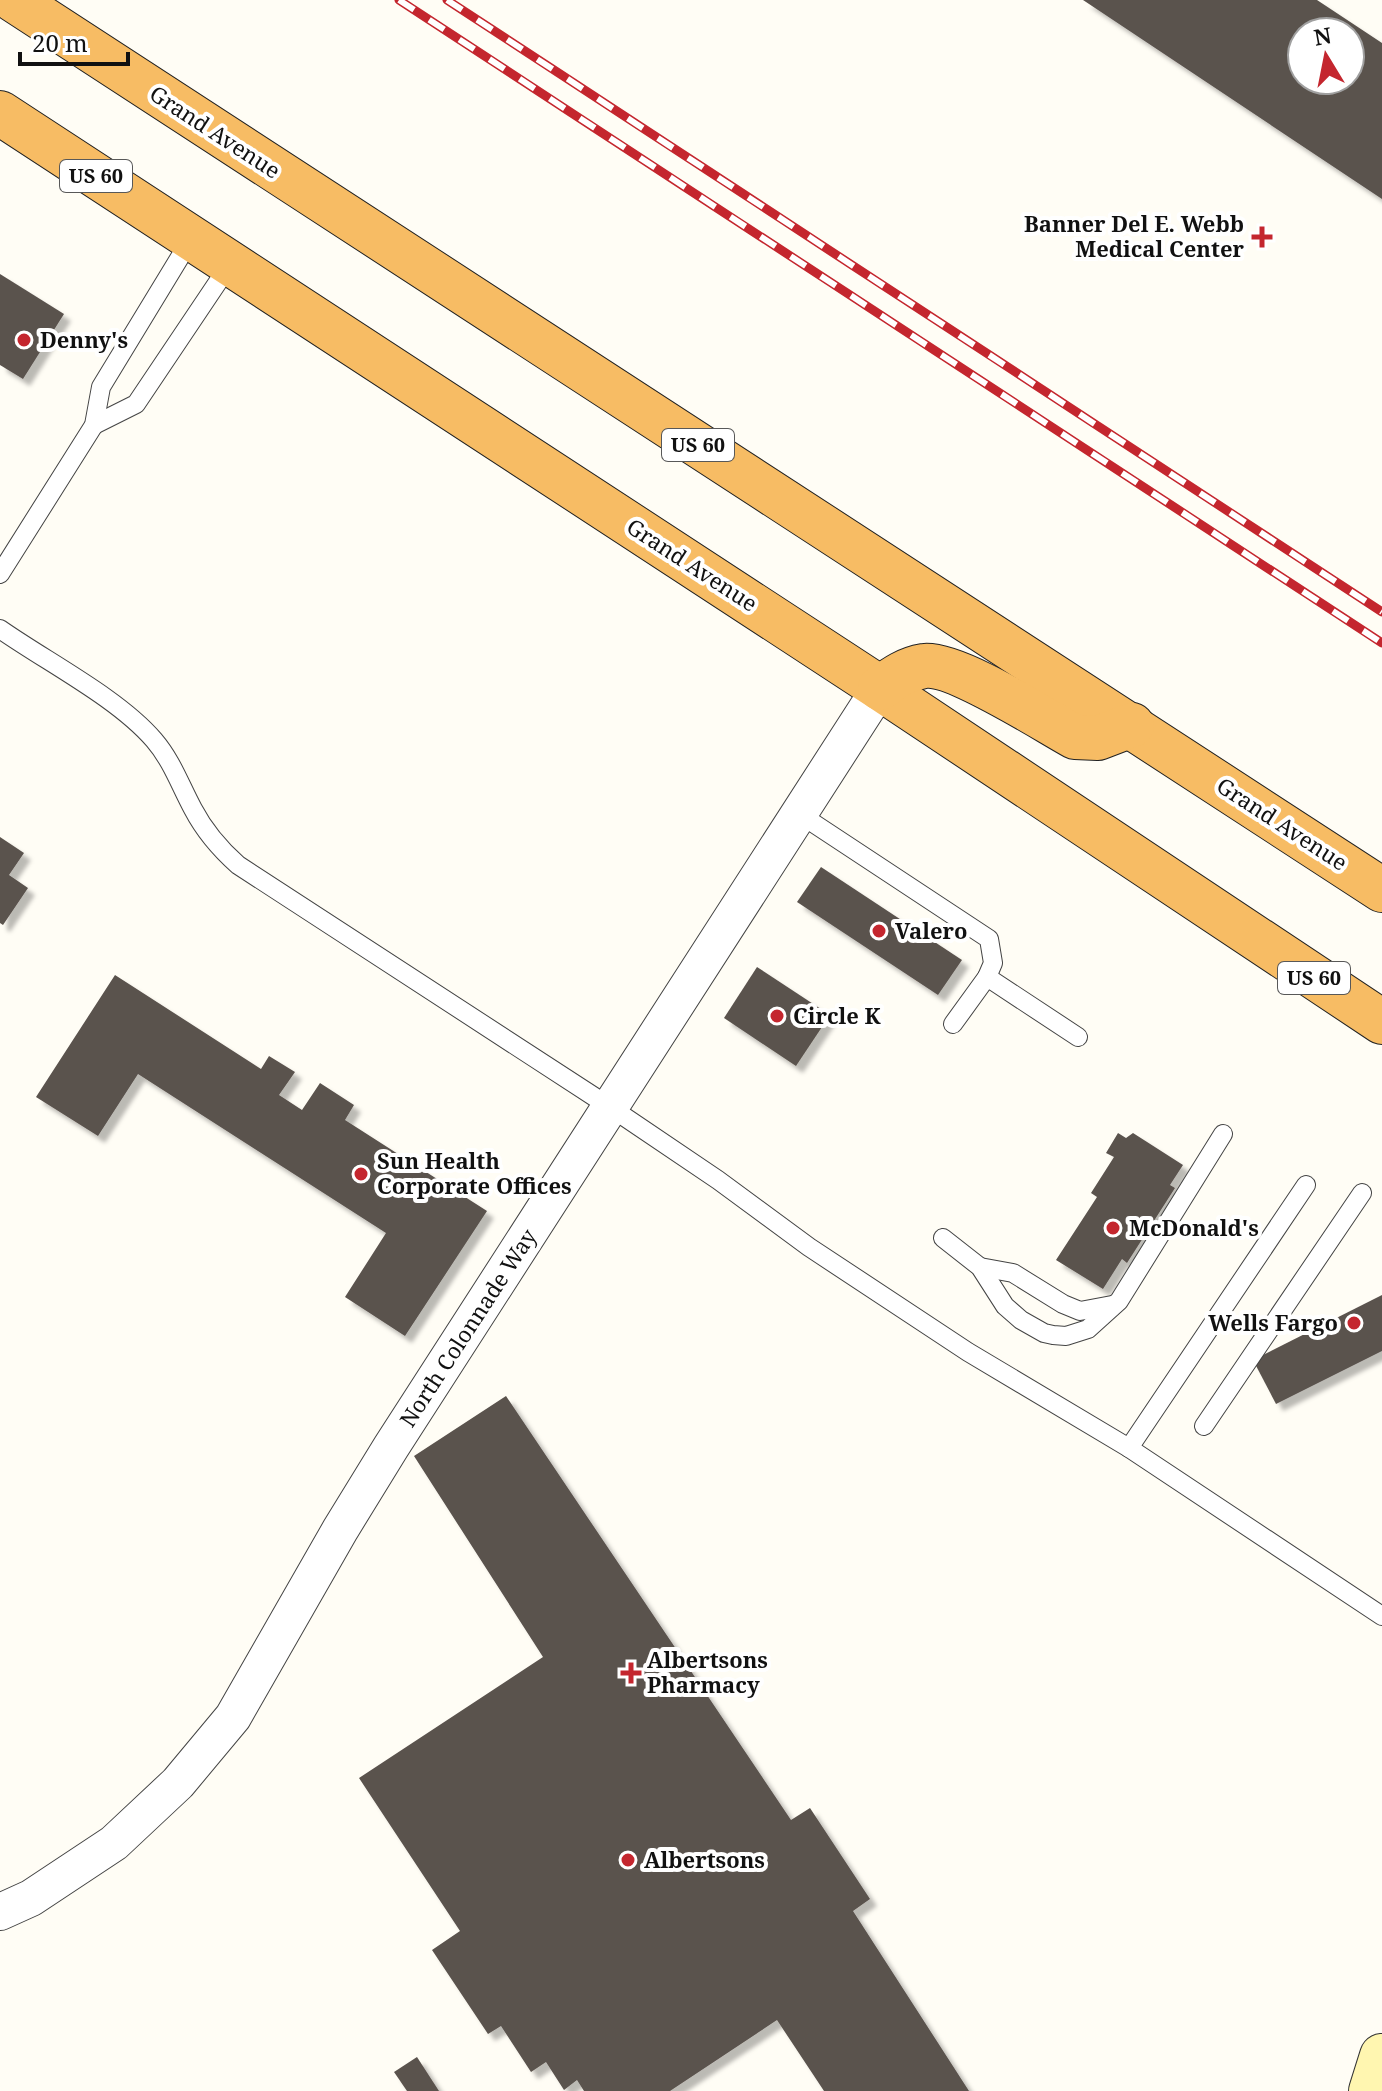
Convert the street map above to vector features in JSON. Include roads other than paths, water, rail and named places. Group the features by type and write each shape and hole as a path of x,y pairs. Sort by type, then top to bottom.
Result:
{"highway":[{"name":"Grand Avenue","path":"14,0 1382,890"},
{"name":"Grand Avenue","path":"0,113 880,688 1382,1022"},
{"path":"880,688 903,671 927,665 952,670 1075,737 1098,738 1132,725"}],"main road":[{"path":"1371,2091 1382,2056"}],"street":[{"name":"North Colonnade Way","path":"0,1912 31,1898 114,1843 178,1783 233,1717 371,1480 880,688"}],"lane":[{"path":"0,574 94,425 101,387 191,239"},
{"path":"94,425 136,404 230,264"},
{"path":"0,629 107,700 152,738 174,768 193,809 211,837 238,865 610,1107 718,1180 809,1247 968,1352 1129,1448 1382,1616"},
{"path":"798,813 989,939 993,963 987,977 953,1024"},
{"path":"987,977 1078,1037"},
{"path":"943,1238 980,1267 1005,1306 1021,1320 1044,1333 1066,1336 1088,1329 1119,1301 1223,1134"},
{"path":"1129,1448 1306,1185"},
{"path":"1204,1426 1362,1193"},
{"path":"980,1267 1013,1273 1080,1311 1112,1305"}],"railway":[{"path":"399,0 1382,643"},
{"path":"447,0 1382,612"}],"place":[{"name":"Banner Del E. Webb Medical Center","path":"1262,237"},
{"name":"Denny's","path":"24,340"},
{"name":"Valero","path":"879,931"},
{"name":"Circle K","path":"777,1016"},
{"name":"Sun Health Corporate Offices","path":"361,1174"},
{"name":"McDonald's","path":"1113,1228"},
{"name":"Wells Fargo","path":"1354,1323"},
{"name":"Albertsons Pharmacy","path":"631,1673"},
{"name":"Albertsons","path":"628,1860"}]}
